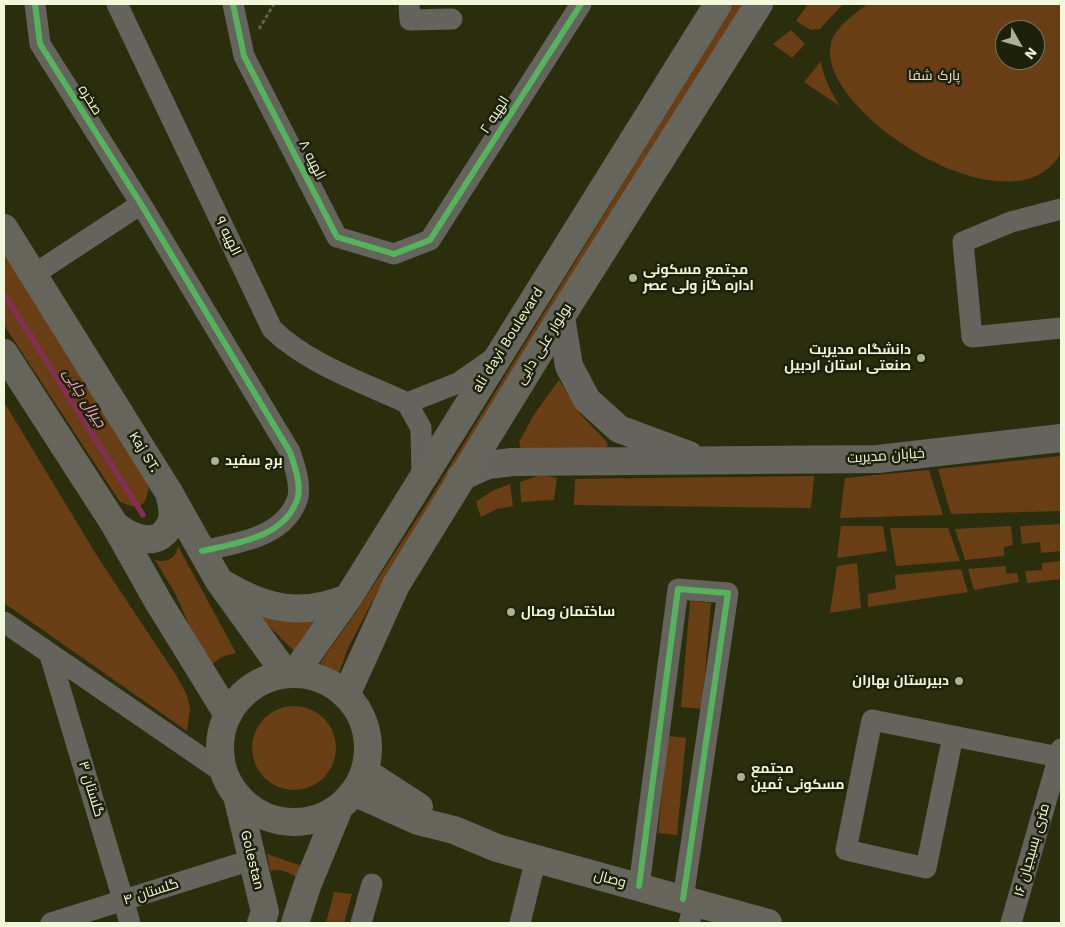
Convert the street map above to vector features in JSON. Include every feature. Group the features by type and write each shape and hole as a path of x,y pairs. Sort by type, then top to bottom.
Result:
{"main road":[{"name":"ali dayi Boulevard","path":"290,674 348,598 718,4"},
{"name":"بولوار علی دایی","path":"346,695 396,584 561,317 759,4"},
{"name":"Kaj ST.","path":"4,228 168,491 219,580 290,674"},
{"path":"4,352 115,525 159,603 228,715"},
{"path":"115,525 136,539 145,540 157,537 166,530 172,518 168,491"},
{"path":"219,580 271,606 301,609 331,605 348,598"},
{"path":"295,923 307,886 353,790 369,751 367,730 359,711 346,695 331,684 313,676 290,674 272,678 246,692 228,715 221,734 220,754 230,785 254,811 282,821 297,823 319,819 353,790"},
{"name":"Golestan","path":"230,785 251,860 263,918"},
{"name":"وصال","path":"353,790 418,821 454,830 497,848 639,886 689,908 768,923"},
{"path":"263,918 273,895 277,892 288,891 297,903 295,923"}],"street":[{"name":"صخره","path":"35,4 40,44 141,204 290,452 296,472 298,496 290,511 277,527 250,540 202,551"},
{"name":"الهیه ۹","path":"117,4 272,329 286,342 306,355 407,403"},
{"name":"الهیه ۸","path":"233,4 244,56 337,237 394,254 430,240"},
{"path":"409,4 410,20 452,19"},
{"name":"الهیه ۲","path":"430,240 581,4"},
{"path":"33,275 141,204"},
{"path":"1061,208 1011,222 963,242 972,337 1061,328"},
{"name":"خیابان مدیریت","path":"561,317 569,366 587,400 619,429 710,462"},
{"path":"422,480 421,428 407,403 458,383 500,354"},
{"name":"خیابان مدیریت","path":"462,477 488,465 512,462 710,462 878,459 1061,438"},
{"path":"639,886 678,589 728,592 689,908"},
{"path":"4,622 230,785"},
{"name":"گلستان ۳","path":"50,656 130,923"},
{"path":"953,736 926,868 846,850 872,720 953,736 1060,753"},
{"name":"۱۶ متری بسیجیان","path":"1011,923 1060,753"},
{"path":"520,923 536,858"},
{"name":"گلستان ۴","path":"51,923 251,860"},
{"path":"361,923 372,884"}],"green space":[{"path":"733,4 745,4 382,583 348,648 339,673 320,663 358,609 429,500"},
{"path":"808,4 843,4 820,29 811,30 796,21"},
{"name":"پارک شفا","path":"867,4 1061,4 1061,153 1037,176 1002,182 962,174 921,155 883,130 853,101 834,70 831,43 841,26"},
{"path":"791,30 805,44 792,58 773,44"},
{"path":"821,61 828,84 840,106 804,82"},
{"path":"4,239 149,484 147,497 142,505 133,506 120,502 4,325"},
{"path":"559,380 581,415 606,441 608,445 604,449 521,449 519,442 535,413"},
{"path":"4,402 99,559 176,675 187,695 190,708 187,731 4,603"},
{"path":"1061,456 1061,511 951,514 938,469"},
{"path":"929,470 943,515 840,518 845,478"},
{"path":"540,475 557,478 554,500 521,502 520,482"},
{"path":"814,476 811,508 574,505 575,479"},
{"path":"510,484 513,506 497,509 481,517 476,502 492,491"},
{"path":"1061,524 1061,551 1041,553 1040,542 1022,544 1020,526"},
{"path":"841,526 883,526 887,551 837,558"},
{"path":"1011,526 1013,545 1004,547 1004,556 965,560 955,529"},
{"path":"890,528 948,528 960,561 896,566"},
{"path":"178,546 236,653 221,657 208,668 175,593 155,560 163,561 170,559 175,554"},
{"path":"1061,561 1061,579 1027,583 1025,571 1042,570 1042,563"},
{"path":"857,563 861,608 830,613 837,566"},
{"path":"1006,566 1006,574 1017,573 1019,582 974,590 968,569"},
{"path":"961,569 968,592 868,607 868,594 896,589 895,575"},
{"path":"690,601 711,603 702,709 681,707"},
{"path":"255,612 320,614 296,653"},
{"path":"294,706 317,713 329,725 336,748 329,771 317,783 294,790 271,783 259,771 252,748 259,725 271,713"},
{"path":"668,736 686,738 677,835 658,833"},
{"path":"267,854 305,867 300,880 286,872 270,871"},
{"path":"334,892 352,894 344,923 326,923"}],"waterway":[{"name":"جیرال چایی","path":"4,294 143,515"}],"cycle path":[{"path":"35,4 40,44 141,204 290,452 298,480 299,492 292,511 283,522 258,536 202,551"},
{"path":"233,4 244,56 337,237 394,254 430,240 581,4"},
{"path":"639,886 678,589 728,593 683,899"}],"place":[{"name":"مجتمع مسکونی اداره گاز ولی عصر","path":"633,278"},
{"name":"دانشگاه مدیریت صنعتی استان اردبیل","path":"921,358"},
{"name":"برج سفید","path":"215,461"},
{"name":"ساختمان وصال","path":"511,612"},
{"name":"دبیرستان بهاران","path":"959,681"},
{"name":"مجتمع مسکونی ثمین","path":"741,777"}]}
